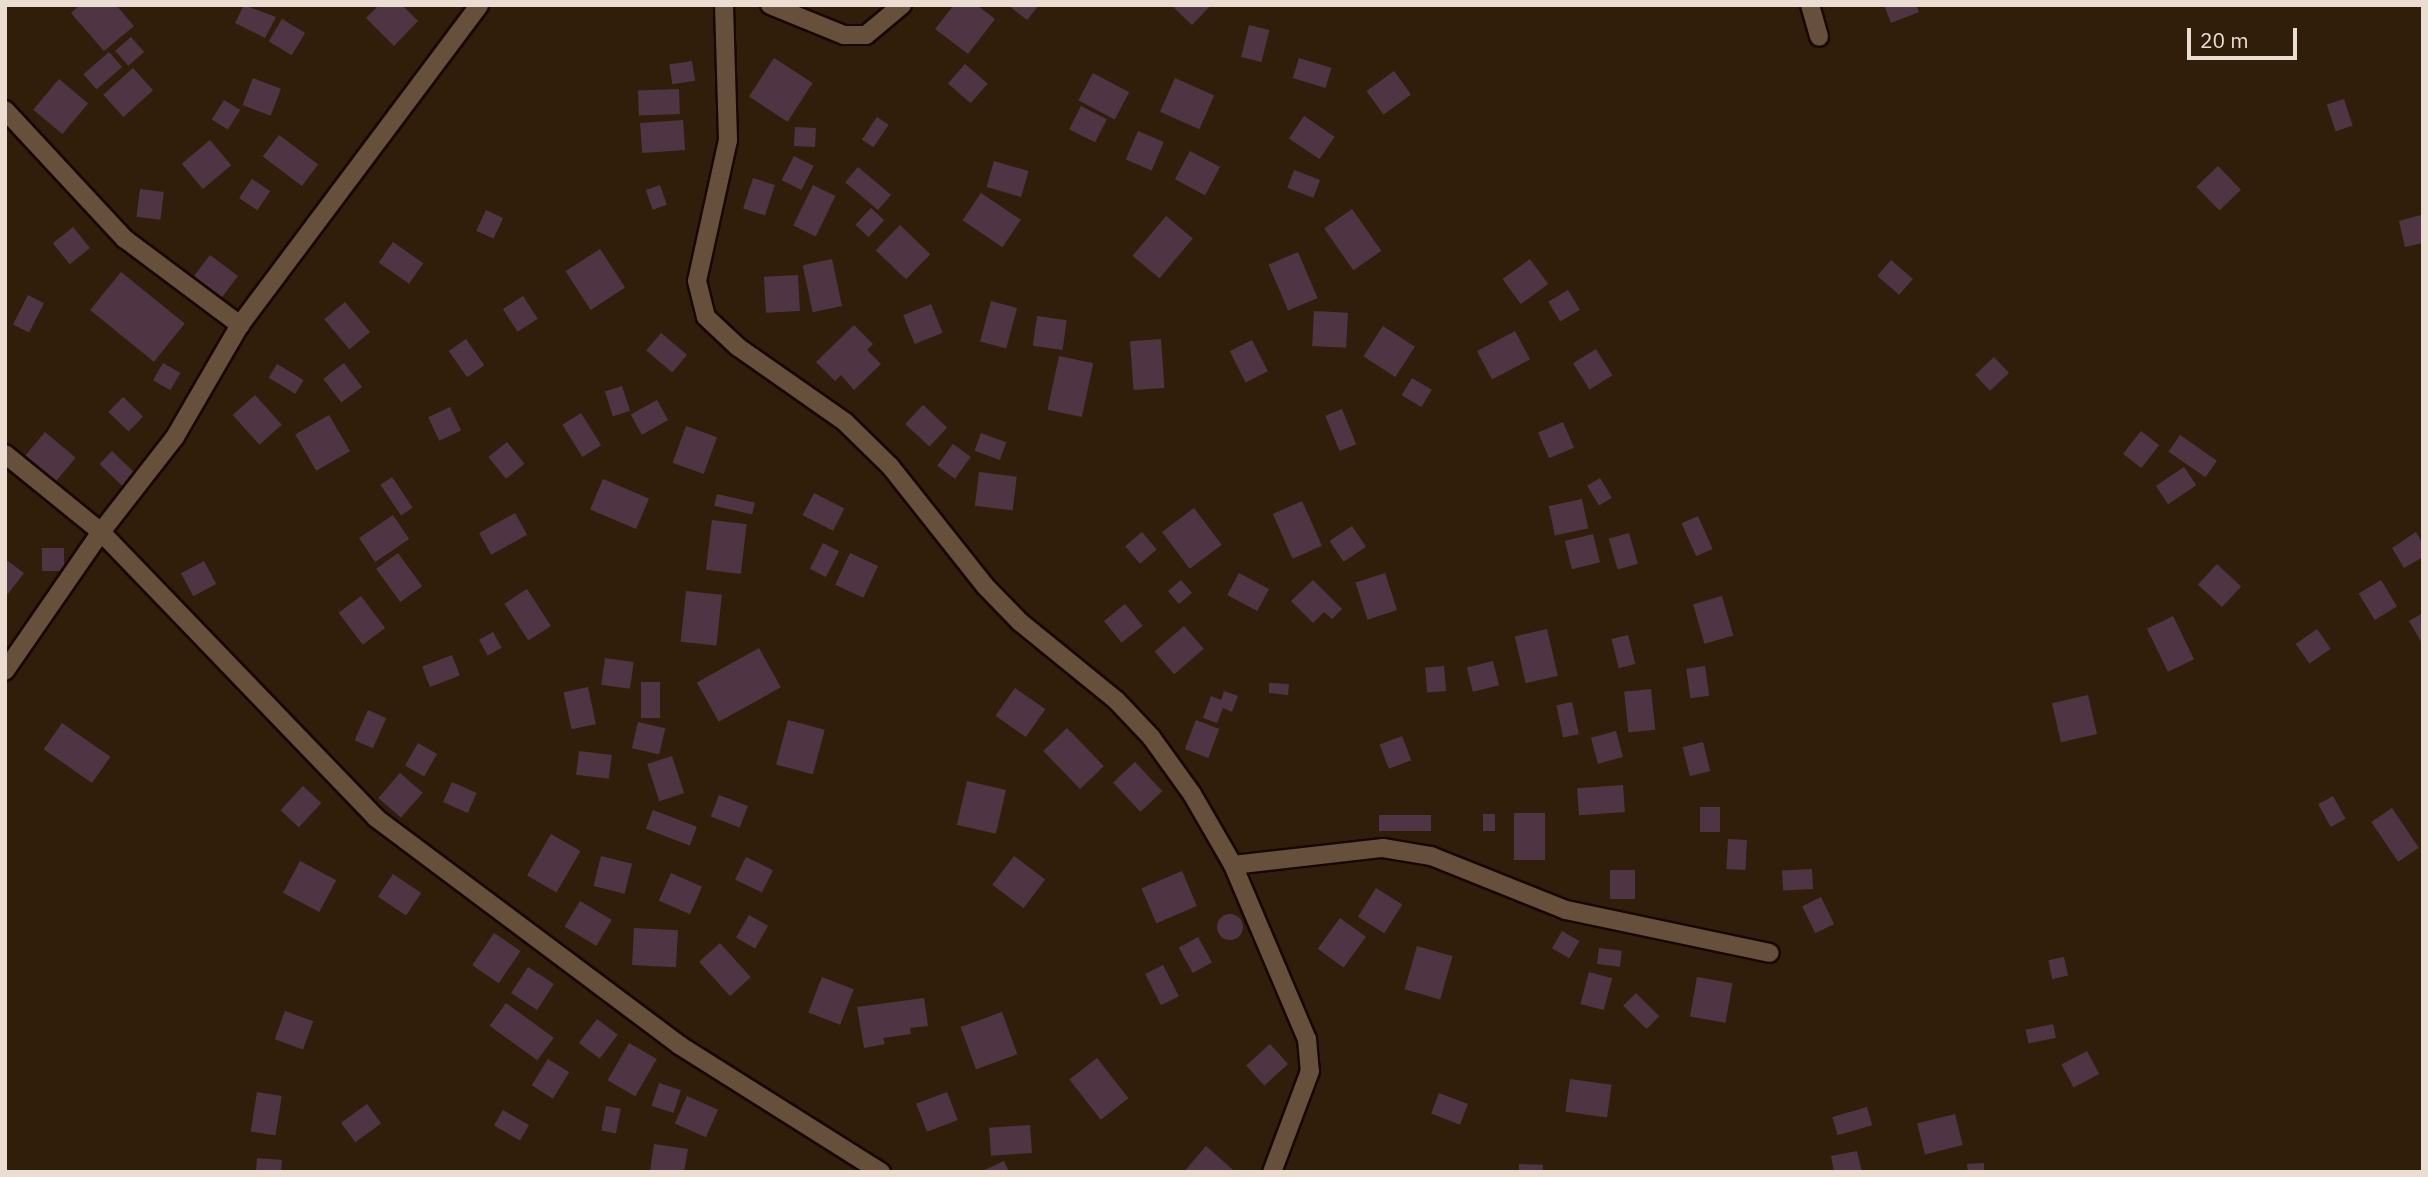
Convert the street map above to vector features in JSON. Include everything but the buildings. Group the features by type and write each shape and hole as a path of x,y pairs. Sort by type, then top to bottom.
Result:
{"street":[{"path":"5,671 101,532 175,437 240,325 479,5"},
{"path":"724,5 728,140 696,281 706,317 738,348 845,422 890,466 985,587 1020,622 1116,700 1151,737 1233,865 1307,1039 1310,1071 1272,1172"},
{"path":"770,5 844,35 866,34 902,5"},
{"path":"1810,5 1819,37"},
{"path":"5,110 125,239 240,325"},
{"path":"5,454 101,532 376,818 679,1045 881,1172"},
{"path":"1233,865 1383,848 1431,856 1566,910 1770,953"}]}
